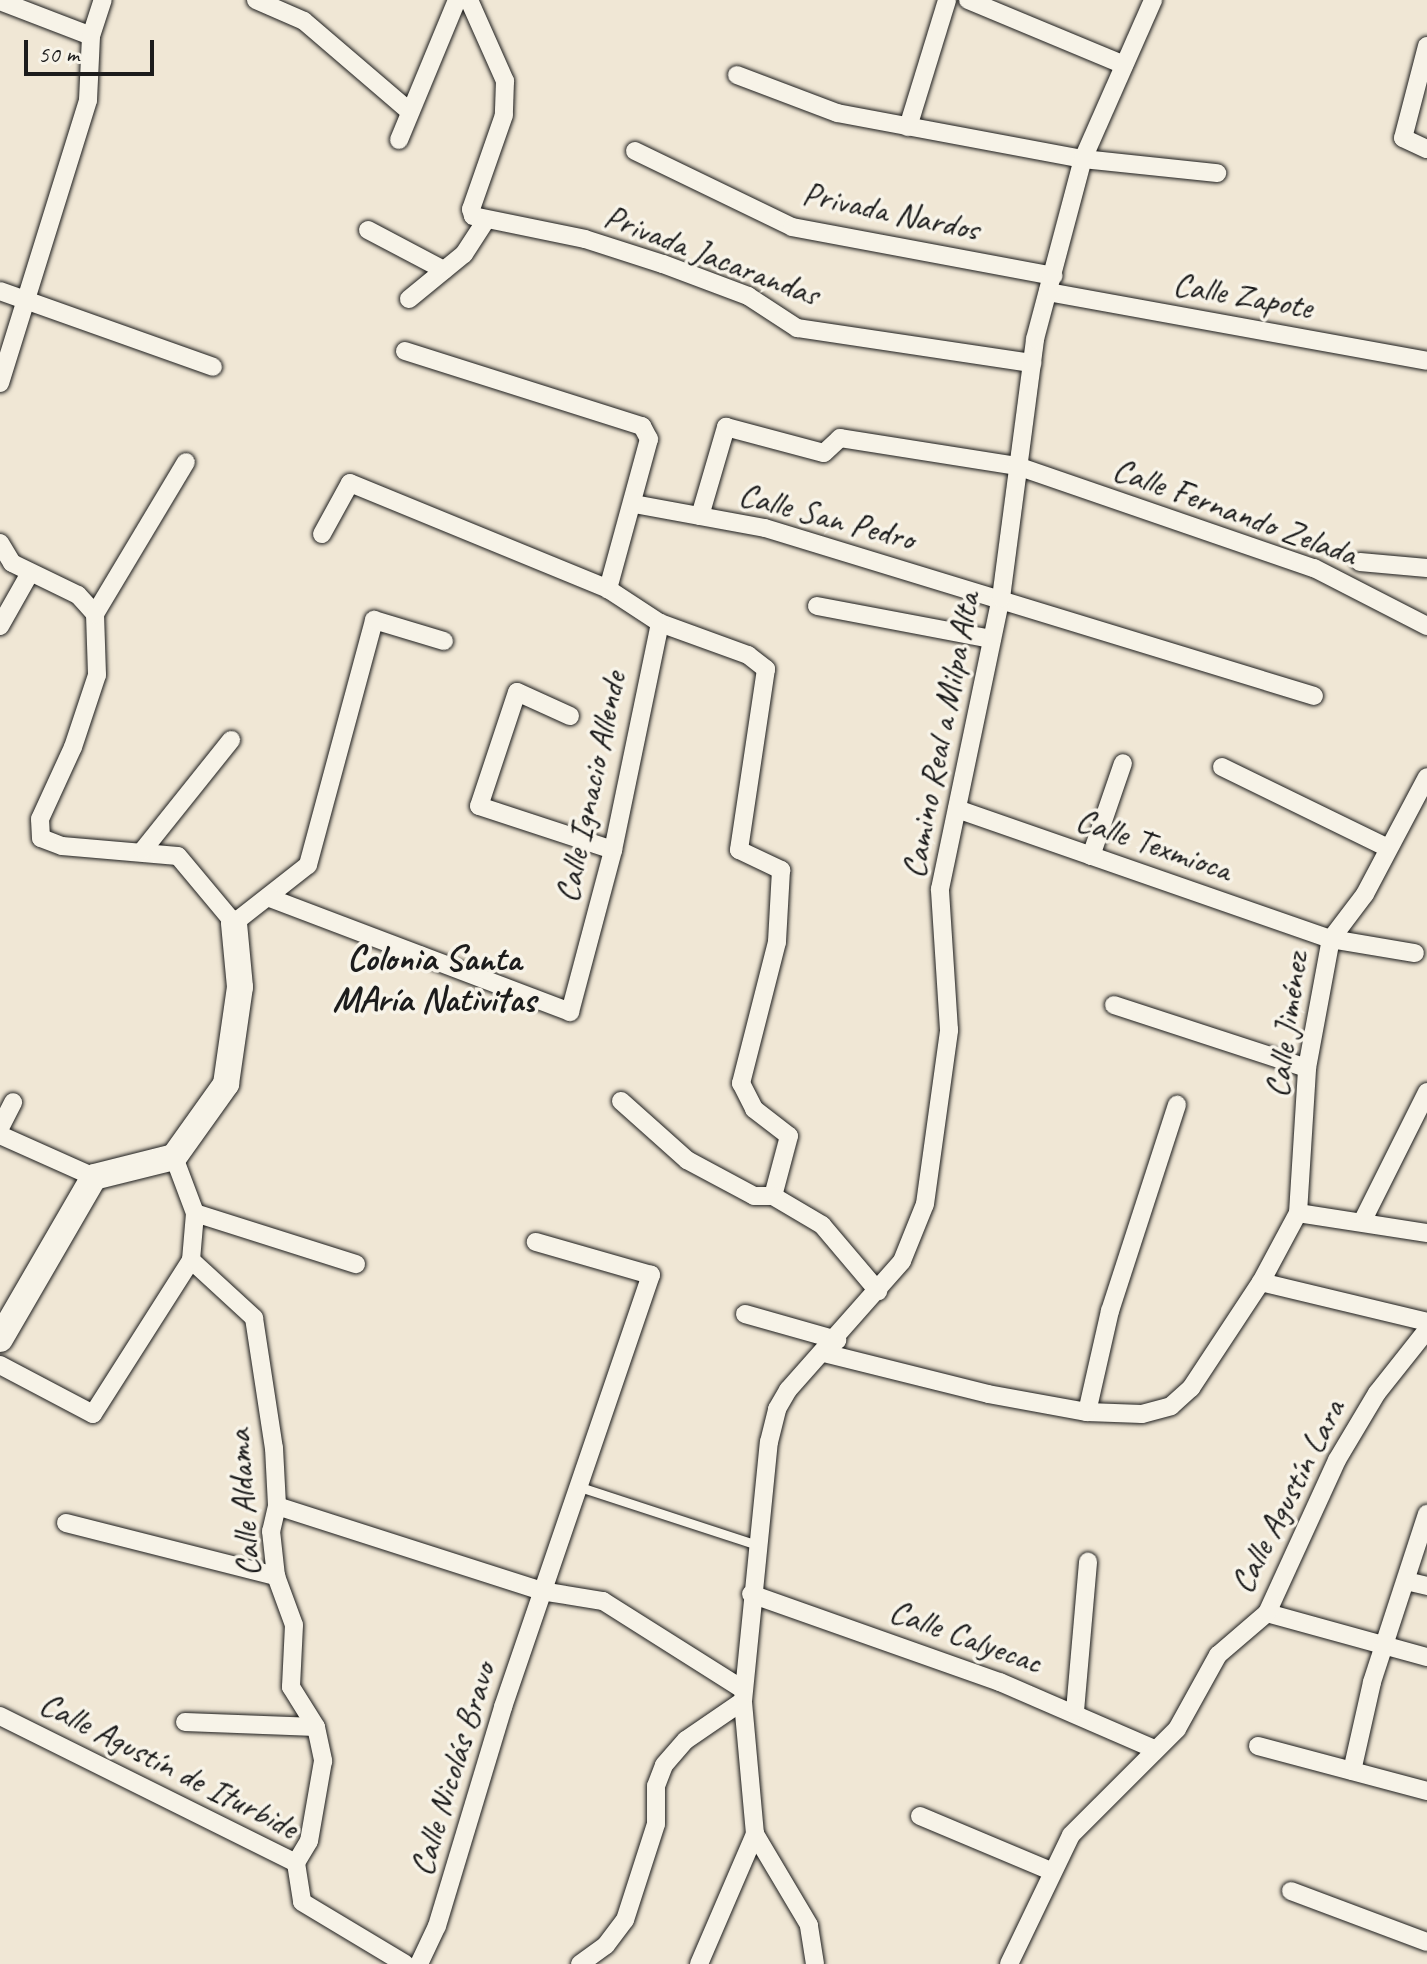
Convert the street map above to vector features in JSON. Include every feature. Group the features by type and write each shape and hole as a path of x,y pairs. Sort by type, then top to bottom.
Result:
{"street":[{"path":"0,383 88,100 91,36 103,0"},
{"path":"256,0 304,21 408,110"},
{"path":"399,140 408,110 457,0"},
{"path":"409,299 464,254 478,216 504,115 505,81 469,0"},
{"path":"908,127 947,0"},
{"path":"968,0 1124,65"},
{"name":"Camino Real a Milpa Alta","path":"755,1834 742,1695 751,1594 777,1409 878,1291 916,1237 925,1204 949,1030 940,889 1001,598 1032,363 1083,159 1153,0"},
{"path":"0,1 91,36"},
{"path":"1427,46 1403,138 1427,149"},
{"path":"737,75 837,113 1083,159 1217,173"},
{"name":"Privada Nardos","path":"635,151 792,227 1050,284"},
{"name":"Privada Jacarandas","path":"478,216 585,239 663,264 748,296 797,328 1032,363"},
{"path":"368,230 444,270"},
{"name":"Calle Zapote","path":"1050,284 1427,361"},
{"path":"0,291 213,367"},
{"path":"405,351 642,426 649,439 634,504 608,589"},
{"name":"Calle Fernando Zelada","path":"700,516 726,427 824,453 840,438 1017,466 1314,568 1427,626"},
{"path":"0,1135 94,1177 174,1157 226,1084 240,987 234,923 178,856 143,850 48,844 39,830 97,675 95,614 186,462"},
{"path":"322,534 350,483 608,589 660,623 748,655 766,669 739,850 781,870 777,942 741,1083 754,1109 789,1136 773,1196"},
{"name":"Calle San Pedro","path":"634,504 765,528 1314,696"},
{"path":"0,543 12,563 78,595 95,614"},
{"path":"1360,562 1427,568"},
{"path":"1,621 30,573"},
{"path":"817,606 992,639"},
{"path":"234,923 270,898 308,865 374,620 444,641"},
{"name":"Calle Ignacio Allende","path":"270,898 570,1012 613,850 660,623"},
{"path":"570,716 517,692 479,806 613,850"},
{"path":"143,850 231,740"},
{"path":"1091,856 1123,763"},
{"path":"1222,767 1388,848"},
{"name":"Calle Jiménez","path":"1298,1213 1307,1068 1331,939 1365,894 1425,784"},
{"name":"Calle Texmioca","path":"957,809 1331,939 1415,953"},
{"path":"1114,1005 1307,1068"},
{"path":"1363,1220 1427,1092"},
{"path":"621,1101 687,1160 754,1196 773,1196 822,1225 878,1291"},
{"path":"0,1128 13,1102"},
{"path":"1087,1412 1110,1311 1177,1105"},
{"path":"0,1365 93,1414 191,1260 197,1240 195,1213 174,1157"},
{"path":"0,1339 94,1177"},
{"path":"195,1213 356,1264"},
{"path":"745,1314 830,1347 988,1394 1087,1412 1142,1414 1171,1406 1191,1388 1261,1282 1298,1213 1363,1220 1427,1233"},
{"name":"Calle Nicolás Bravo","path":"419,1964 437,1926 541,1591 580,1487 651,1275 536,1242"},
{"name":"Calle Aldama","path":"191,1260 254,1318 274,1448 277,1506 271,1531 276,1576 294,1625 291,1687 316,1727 323,1761 309,1841 296,1863"},
{"path":"1261,1282 1427,1322"},
{"name":"Calle Agustín Lara","path":"1009,1964 1051,1871 1071,1835 1177,1729 1218,1655 1267,1613 1337,1460 1377,1393 1418,1355 1427,1330"},
{"path":"277,1506 541,1591 603,1601 742,1695 686,1740 664,1765 656,1786 656,1824 625,1920 606,1945 580,1964"},
{"path":"1352,1771 1372,1682 1386,1647 1427,1514"},
{"path":"66,1523 276,1576"},
{"path":"1075,1711 1088,1562"},
{"path":"1406,1581 1427,1586"},
{"name":"Calle Calyecac","path":"751,1594 1075,1711 1154,1749"},
{"path":"1267,1613 1427,1657"},
{"name":"Calle Agustín de Iturbide","path":"0,1716 296,1863 302,1902 405,1964"},
{"path":"185,1722 316,1727"},
{"path":"1258,1746 1427,1791"},
{"path":"920,1816 1051,1871"},
{"path":"699,1964 755,1834"},
{"path":"755,1834 809,1925 815,1964"},
{"path":"1291,1891 1427,1942"}],"lane":[{"path":"580,1487 757,1545"}],"district":[{"name":"Colonia Santa MAría Nativitas","path":"434,978"}]}
